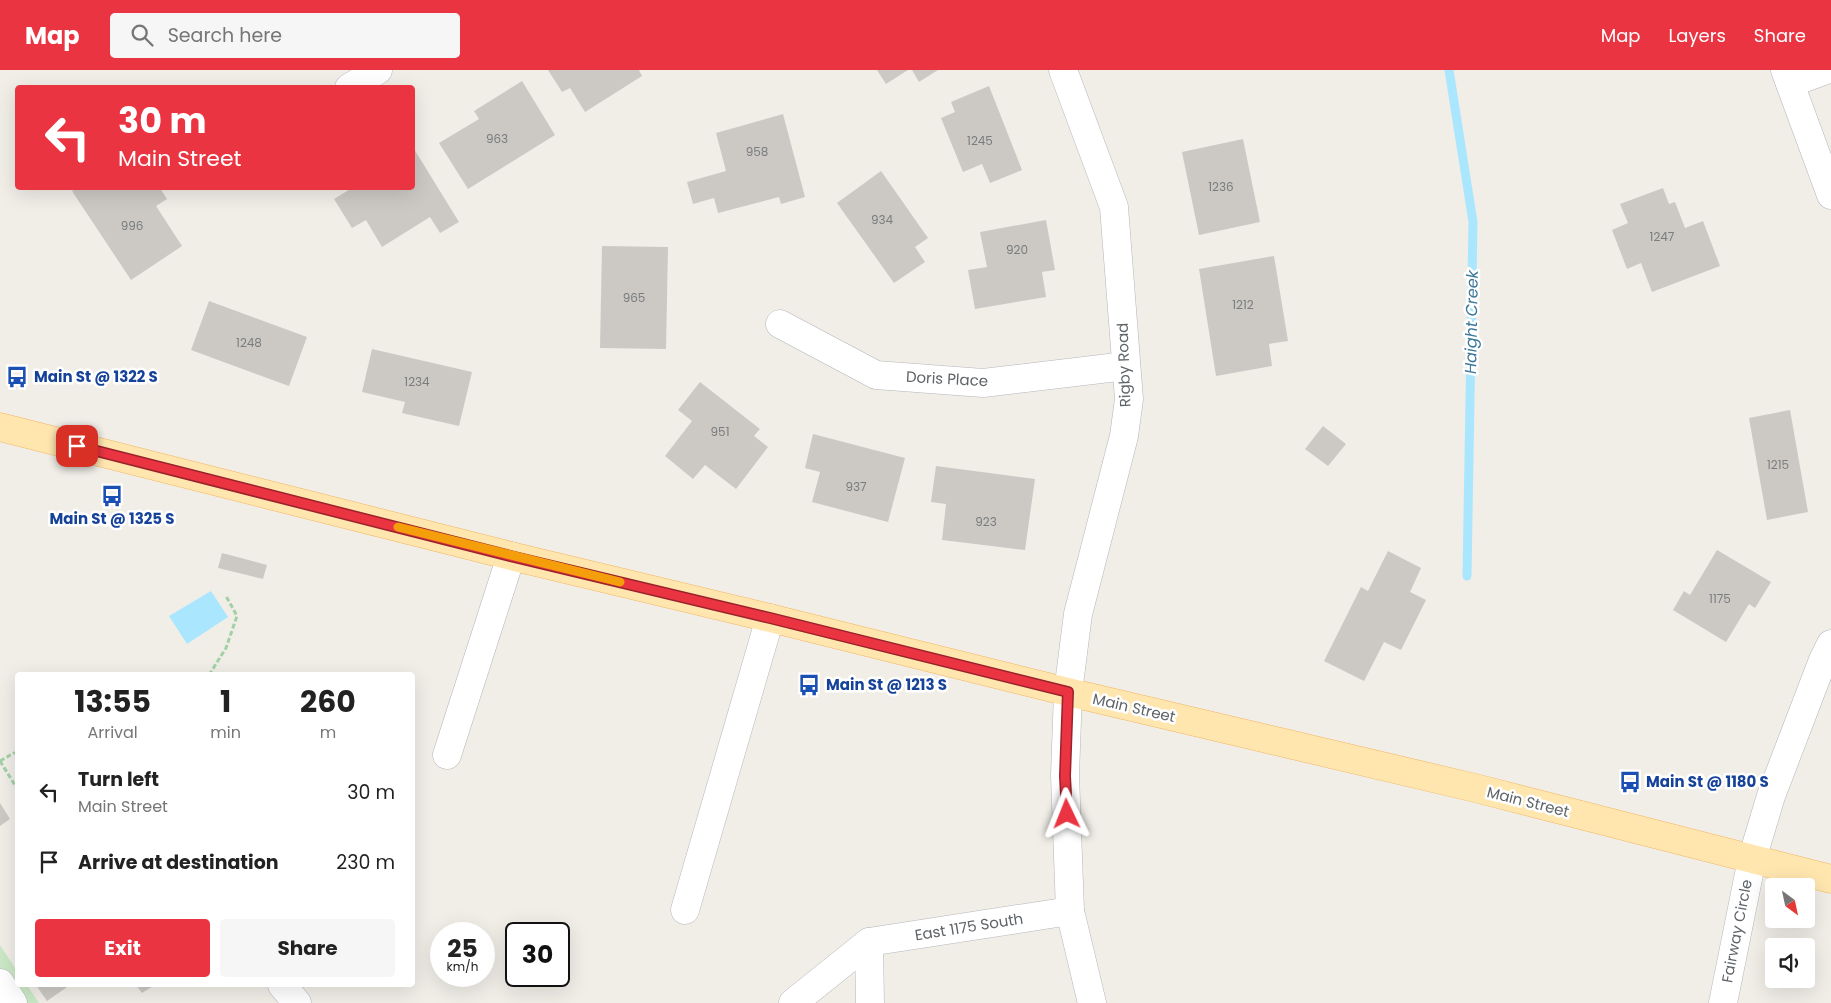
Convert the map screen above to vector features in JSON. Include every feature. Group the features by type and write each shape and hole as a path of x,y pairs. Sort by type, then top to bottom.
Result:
{"main road":[{"name":"Main Street","path":"0,427 510,556 1068,692 1475,788 1831,879"}],"street":[{"path":"354,85 378,70"},
{"name":"Rigby Road","path":"1063,70 1114,207 1128,399 1124,436 1078,614 1068,692 1065,776 1070,911 1092,1003"},
{"path":"1826,70 1787,77 1831,195"},
{"name":"Doris Place","path":"780,324 876,375 983,383 1126,366"},
{"path":"447,755 510,556"},
{"path":"685,910 770,618"},
{"name":"Fairway Circle","path":"1723,1003 1752,859 1770,796 1831,644"},
{"name":"East 1175 South","path":"869,942 1070,911"},
{"path":"793,1003 869,942"},
{"path":"869,942 870,1003"},
{"path":"0,983 13,1003"},
{"path":"284,987 297,1003"}],"path":[{"path":"212,672 226,648 237,616 226,596"},
{"path":"15,754 0,761 15,785"}],"green space":[{"path":"0,945 15,968 15,987 28,987 39,1003 0,1003"}],"water":[{"path":"211,591 228,617 187,644 169,616"}],"building":[{"path":"548,70 639,70 642,76 585,112 570,88 562,92"},
{"path":"877,70 908,70 886,84"},
{"path":"912,70 938,70 919,82"},
{"path":"522,81 555,135 468,189 439,143 479,119 474,111"},
{"path":"989,86 1022,170 990,183 982,164 963,172 941,118 955,112 951,102"},
{"path":"783,114 805,197 781,204 779,197 718,213 714,198 693,204 687,182 726,171 716,133"},
{"path":"1243,139 1260,222 1199,235 1182,152"},
{"path":"415,151 459,222 440,233 430,217 382,247 366,220 352,228 334,199 349,190 415,190"},
{"path":"881,171 928,238 915,247 925,262 894,283 837,203"},
{"path":"1663,188 1669,204 1675,202 1685,228 1703,221 1720,266 1652,292 1641,263 1627,269 1612,230 1628,223 1620,204"},
{"path":"161,190 167,199 156,206 182,246 131,280 72,191"},
{"path":"1046,220 1055,270 1042,272 1046,297 975,309 968,270 987,267 980,232"},
{"path":"602,246 668,247 666,349 600,348"},
{"path":"1274,256 1288,341 1269,344 1272,366 1216,376 1199,269"},
{"path":"209,301 307,337 289,386 191,350"},
{"path":"372,349 472,372 459,426 402,413 405,402 362,392"},
{"path":"700,382 760,429 754,436 768,447 736,489 705,465 693,479 665,456 692,421 678,410"},
{"path":"1790,410 1808,512 1767,520 1749,418"},
{"path":"1323,426 1346,444 1328,466 1305,449"},
{"path":"813,434 905,458 888,522 812,502 820,472 805,468"},
{"path":"936,466 1035,479 1025,550 942,540 946,504 931,502"},
{"path":"1717,550 1771,582 1755,608 1749,604 1726,642 1673,610 1684,591 1690,595"},
{"path":"1388,551 1421,568 1410,592 1426,600 1401,650 1384,642 1364,681 1324,661 1361,587 1368,591"},
{"path":"222,553 267,565 263,579 218,568"},
{"path":"0,803 10,819 0,826"},
{"path":"37,987 67,987 47,1001"},
{"path":"138,987 152,987 142,993"}],"waterway":[{"name":"Haight Creek","path":"1449,70 1473,222 1467,576"}],"slow traffic":[{"path":"398,527 620,582"}],"place":[{"name":"Main St @ 1322 S","path":"17,377"},
{"name":"Main St @ 1325 S","path":"112,496"},
{"name":"Main St @ 1213 S","path":"809,685"},
{"name":"Main St @ 1180 S","path":"1630,782"}],"route":[{"path":"77,446 510,556 1068,692 1065,776 1067,814"}]}
